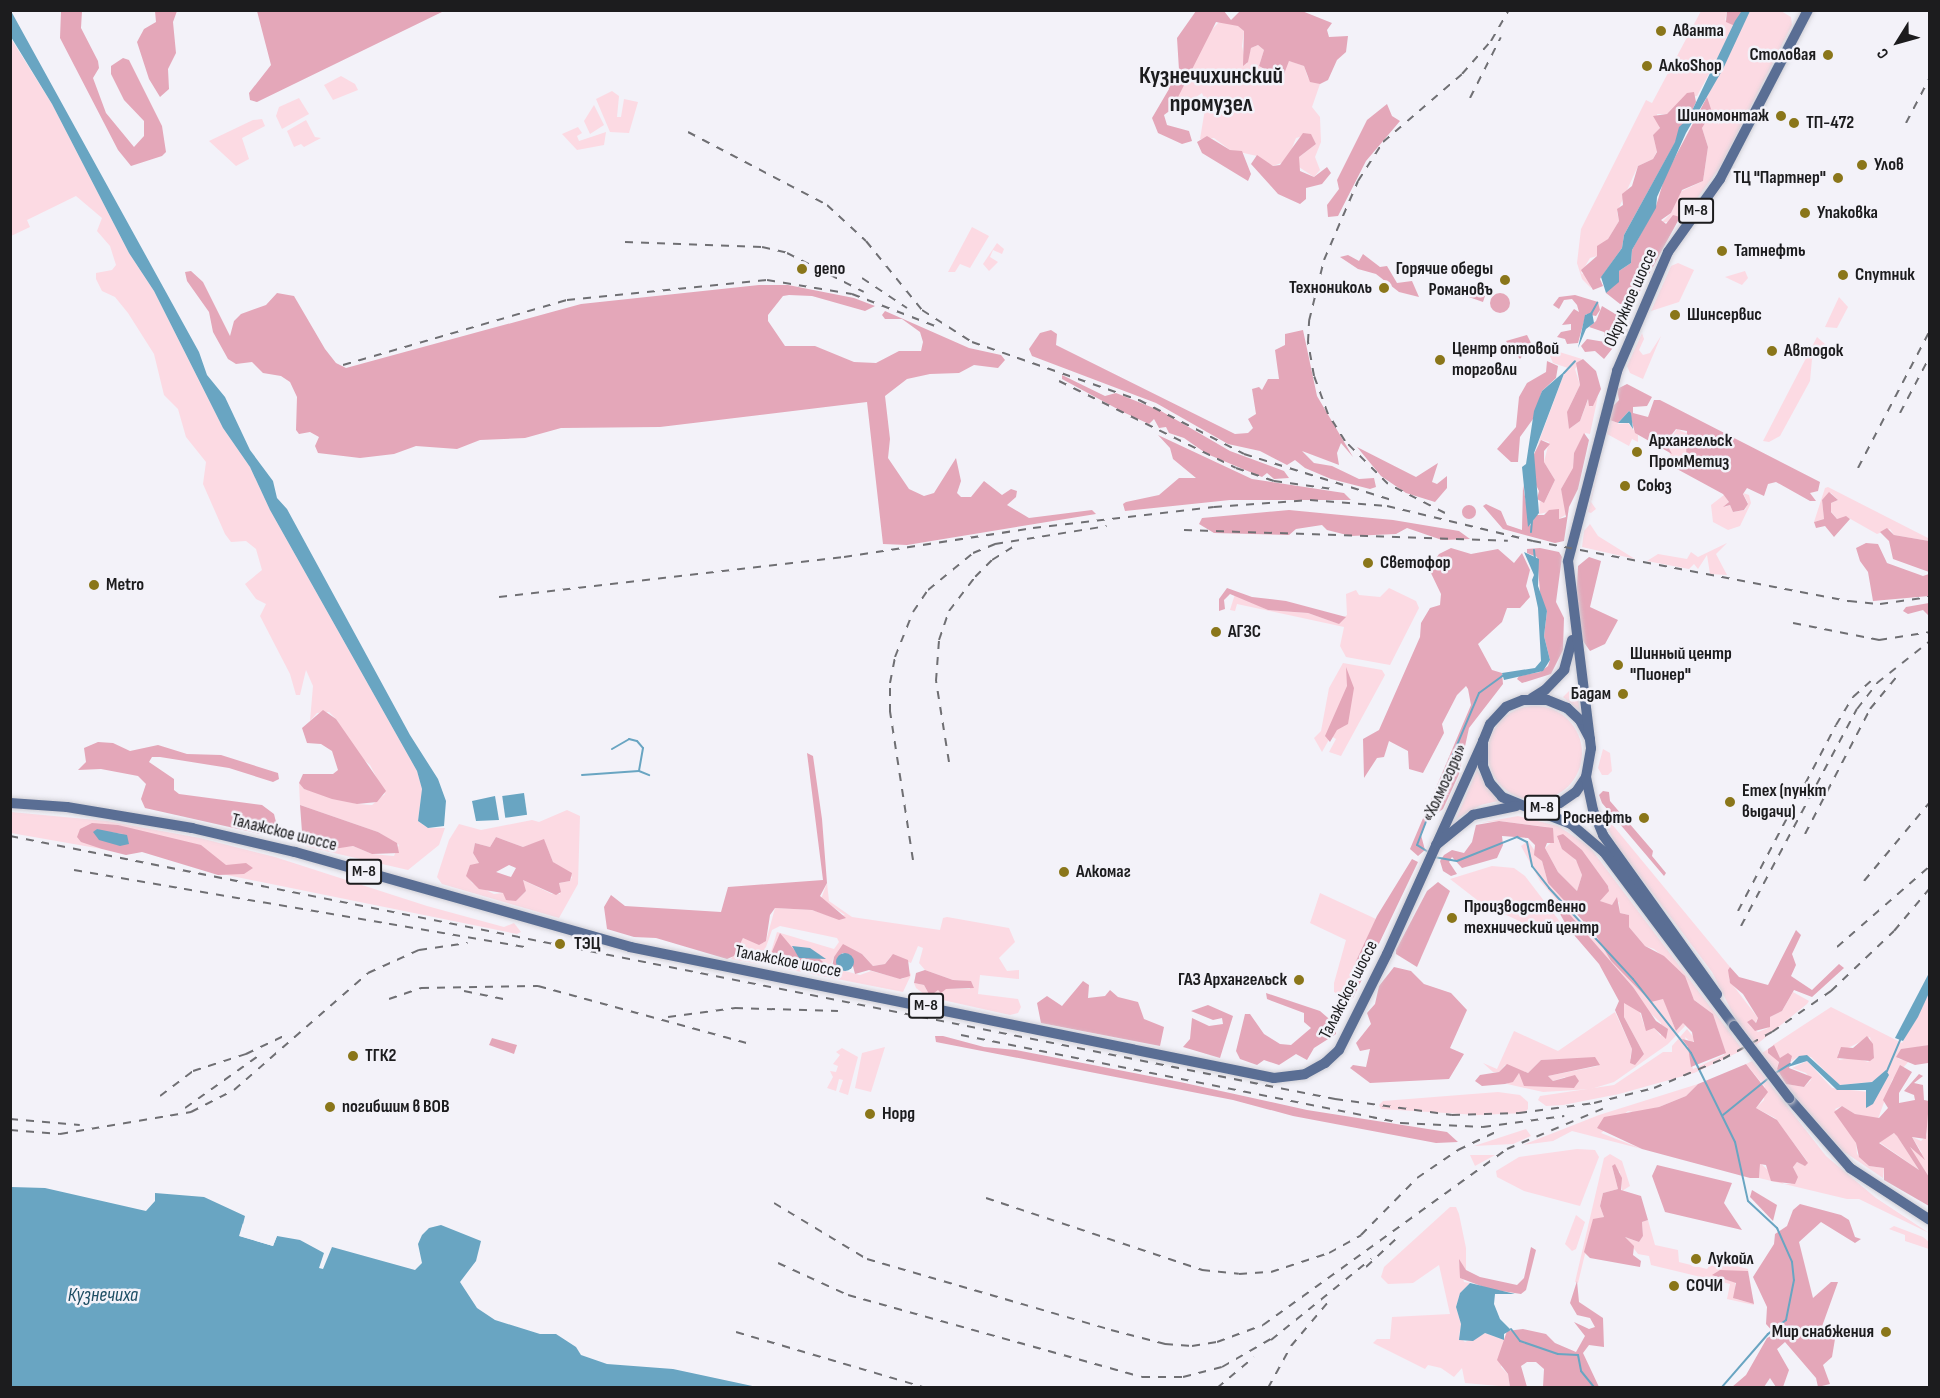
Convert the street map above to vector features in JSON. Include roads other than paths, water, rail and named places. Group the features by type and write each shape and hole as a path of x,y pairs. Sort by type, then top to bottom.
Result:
{"main road":[{"name":"Окружное шоссе","path":"1574,628 1568,561 1617,370 1668,252 1720,179 1808,10"},
{"name":"«Холмогоры»","path":"1431,852 1483,741 1500,712 1545,690 1564,670 1574,628"},
{"name":"М-8","path":"1574,628 1590,740 1591,761 1586,777"},
{"path":"1530,699 1547,699 1567,708 1580,720 1590,740"},
{"name":"«Холмогоры»","path":"1483,741 1482,760 1487,778 1503,797 1524,807"},
{"name":"«Холмогоры»","path":"1431,852 1473,815 1503,806 1524,807 1560,803 1576,792 1586,777"},
{"path":"1586,777 1593,810 1603,834 1709,978 1734,1026"},
{"name":"Талажское шоссе","path":"10,803 67,807 192,828 295,852 630,947 1274,1078 1305,1074 1326,1063 1338,1050 1431,852"},
{"path":"1524,807 1571,824 1604,852 1789,1098 1850,1168 1929,1220"}],"water":[{"path":"11,11 199,352 207,375 225,397 250,450 273,481 277,498 287,509 410,735 438,779 446,801 444,826 428,828 418,821 422,789 417,771 270,510 250,467 223,428 154,291 129,253 52,104 11,37"},
{"path":"1750,11 1723,69 1686,133 1657,197 1656,208 1632,250 1631,263 1619,271 1619,282 1606,293 1601,277 1622,248 1624,235 1675,142 1679,127 1688,119 1735,21 1741,12"},
{"path":"1592,312 1594,323 1586,329 1578,348 1585,315"},
{"path":"1565,371 1534,453 1539,513 1528,527 1522,467 1526,464 1534,411 1542,391"},
{"path":"1629,411 1633,429 1629,423 1618,423"},
{"path":"1524,552 1539,559 1538,586 1547,611 1544,636 1550,660 1543,671 1504,680 1502,673 1535,668 1541,661 1538,608 1532,580 1534,575"},
{"path":"524,793 527,815 505,818 502,796"},
{"path":"495,796 499,820 476,821 472,801"},
{"path":"97,829 127,835 129,844 120,846 99,840 93,832"},
{"path":"792,946 810,948 826,959 799,958"},
{"path":"845,953 851,956 854,962 851,968 845,971 839,968 836,962 839,956"},
{"path":"1929,973 1929,993 1918,1017 1903,1041 1895,1038"},
{"path":"1807,1055 1840,1085 1872,1082 1886,1070 1889,1075 1873,1104 1866,1108 1866,1090 1837,1090 1807,1061 1788,1067 1799,1056"},
{"name":"Кузнечиха","path":"11,1187 45,1188 146,1211 155,1201 155,1193 204,1197 245,1216 240,1236 273,1246 277,1236 300,1240 324,1253 319,1268 323,1269 332,1247 415,1270 422,1263 418,1244 422,1235 429,1228 441,1225 481,1241 476,1261 460,1282 477,1308 495,1320 540,1334 556,1334 576,1347 581,1355 607,1364 673,1369 757,1387 11,1388"},
{"path":"1470,1283 1515,1294 1495,1294 1494,1304 1500,1319 1511,1330 1504,1334 1504,1340 1485,1333 1473,1341 1459,1340 1461,1324 1456,1307 1460,1293"}],"waterway":[{"path":"1591,314 1597,303"},
{"path":"1564,373 1575,361"},
{"path":"1531,532 1532,520"},
{"path":"1534,550 1535,559"},
{"path":"1430,853 1417,845 1440,785 1479,693 1504,675"},
{"path":"612,749 629,739 637,741 643,748 639,771"},
{"path":"582,775 639,771 649,775"},
{"path":"1434,857 1457,861 1517,837 1527,842 1532,866 1549,888 1633,979 1691,1053 1735,1142 1748,1201 1777,1228 1792,1262 1794,1280 1786,1320 1768,1334 1721,1388"},
{"path":"1887,1071 1901,1038"},
{"path":"1774,1074 1790,1064"},
{"path":"1723,1115 1770,1077"},
{"path":"1511,1329 1520,1341 1558,1354 1578,1355 1581,1371 1595,1388"}],"railway":[{"path":"1445,513 1388,484 1345,441 1328,414 1314,376 1308,342 1309,321 1324,260 1358,181 1383,142 1462,74 1491,41 1509,10"},
{"path":"1470,98 1501,37"},
{"path":"1906,123 1930,77"},
{"path":"688,132 827,205 866,241 922,310 972,342 1139,400 1244,454 1395,501"},
{"path":"625,242 762,247 787,253 864,292"},
{"path":"862,278 907,308"},
{"path":"343,365 567,300 767,280 852,294 935,326"},
{"path":"1858,468 1930,330"},
{"path":"1900,413 1930,356"},
{"path":"1059,381 1236,468 1274,481 1332,489"},
{"path":"499,597 844,557 1033,528 1214,507 1310,500 1387,506 1533,541 1849,601 1880,604 1930,597"},
{"path":"913,860 890,712 890,683 895,657 913,612 928,590 973,553 995,544 1107,526"},
{"path":"1184,530 1508,541"},
{"path":"949,762 936,681 939,640 949,611 975,577 992,560 1016,545"},
{"path":"1793,623 1879,640 1930,632"},
{"path":"1741,926 1857,709 1877,683 1930,641"},
{"path":"1805,834 1870,709 1898,675"},
{"path":"1738,911 1836,725 1853,697 1871,681"},
{"path":"1864,881 1930,802"},
{"path":"10,836 1335,1099 1452,1115 1519,1113 1594,1103 1654,1088 1723,1059 1772,1032 1831,991 1894,931 1930,888"},
{"path":"1837,947 1930,866"},
{"path":"74,870 529,948"},
{"path":"10,1130 60,1134 191,1112 234,1090 368,973 419,950 468,943"},
{"path":"389,999 421,988 538,986 750,1044"},
{"path":"464,991 508,1000"},
{"path":"668,1017 735,1008 838,1011"},
{"path":"160,1096 193,1071 246,1054 288,1034"},
{"path":"961,1035 1401,1123 1483,1127 1564,1116"},
{"path":"185,1108 261,1054"},
{"path":"774,1203 867,1259 1111,1330 1165,1344 1192,1346 1217,1342 1263,1325 1507,1149 1607,1107"},
{"path":"10,1119 80,1125"},
{"path":"986,1198 1202,1270 1239,1274 1271,1272 1329,1253 1361,1235 1417,1178 1458,1150 1500,1130"},
{"path":"1366,1267 1399,1236"},
{"path":"1271,1340 1371,1259"},
{"path":"778,1263 848,1295 1142,1377 1183,1377 1222,1367 1276,1336"},
{"path":"1268,1388 1291,1346 1329,1301"},
{"path":"736,1332 926,1388"},
{"path":"1217,1388 1254,1357"}],"place":[{"name":"Аванта","path":"1661,31"},
{"name":"Столовая","path":"1828,55"},
{"name":"АлкоShop","path":"1647,66"},
{"name":"Шиномонтаж","path":"1781,116"},
{"name":"ТП-472","path":"1794,123"},
{"name":"Улов","path":"1862,165"},
{"name":"ТЦ \"Партнер\"","path":"1838,178"},
{"name":"Упаковка","path":"1805,213"},
{"name":"Татнефть","path":"1722,251"},
{"name":"депо","path":"802,269"},
{"name":"Спутник","path":"1843,275"},
{"name":"Горячие обеды Романовъ","path":"1505,280"},
{"name":"Технониколь","path":"1384,288"},
{"name":"Шинсервис","path":"1675,315"},
{"name":"Автодок","path":"1772,351"},
{"name":"Центр оптовой торговли","path":"1440,360"},
{"name":"Архангельск ПромМетиз","path":"1637,452"},
{"name":"Союз","path":"1625,486"},
{"name":"Светофор","path":"1368,563"},
{"name":"Metro","path":"94,585"},
{"name":"АГЗС","path":"1216,632"},
{"name":"Шинный центр \"Пионер\"","path":"1618,665"},
{"name":"Бадам","path":"1623,694"},
{"name":"Emex (пункт выдачи)","path":"1730,802"},
{"name":"Роснефть","path":"1644,818"},
{"name":"Алкомаг","path":"1064,872"},
{"name":"Производственно технический центр","path":"1452,918"},
{"name":"ТЭЦ","path":"560,944"},
{"name":"ГАЗ Архангельск","path":"1299,980"},
{"name":"ТГК2","path":"353,1056"},
{"name":"погибшим в ВОВ","path":"330,1107"},
{"name":"Норд","path":"870,1114"},
{"name":"Лукойл","path":"1696,1259"},
{"name":"СОЧИ","path":"1674,1286"},
{"name":"Мир снабжения","path":"1886,1332"}],"district":[{"name":"Кузнечихинский промузел","path":"1211,90"}]}
